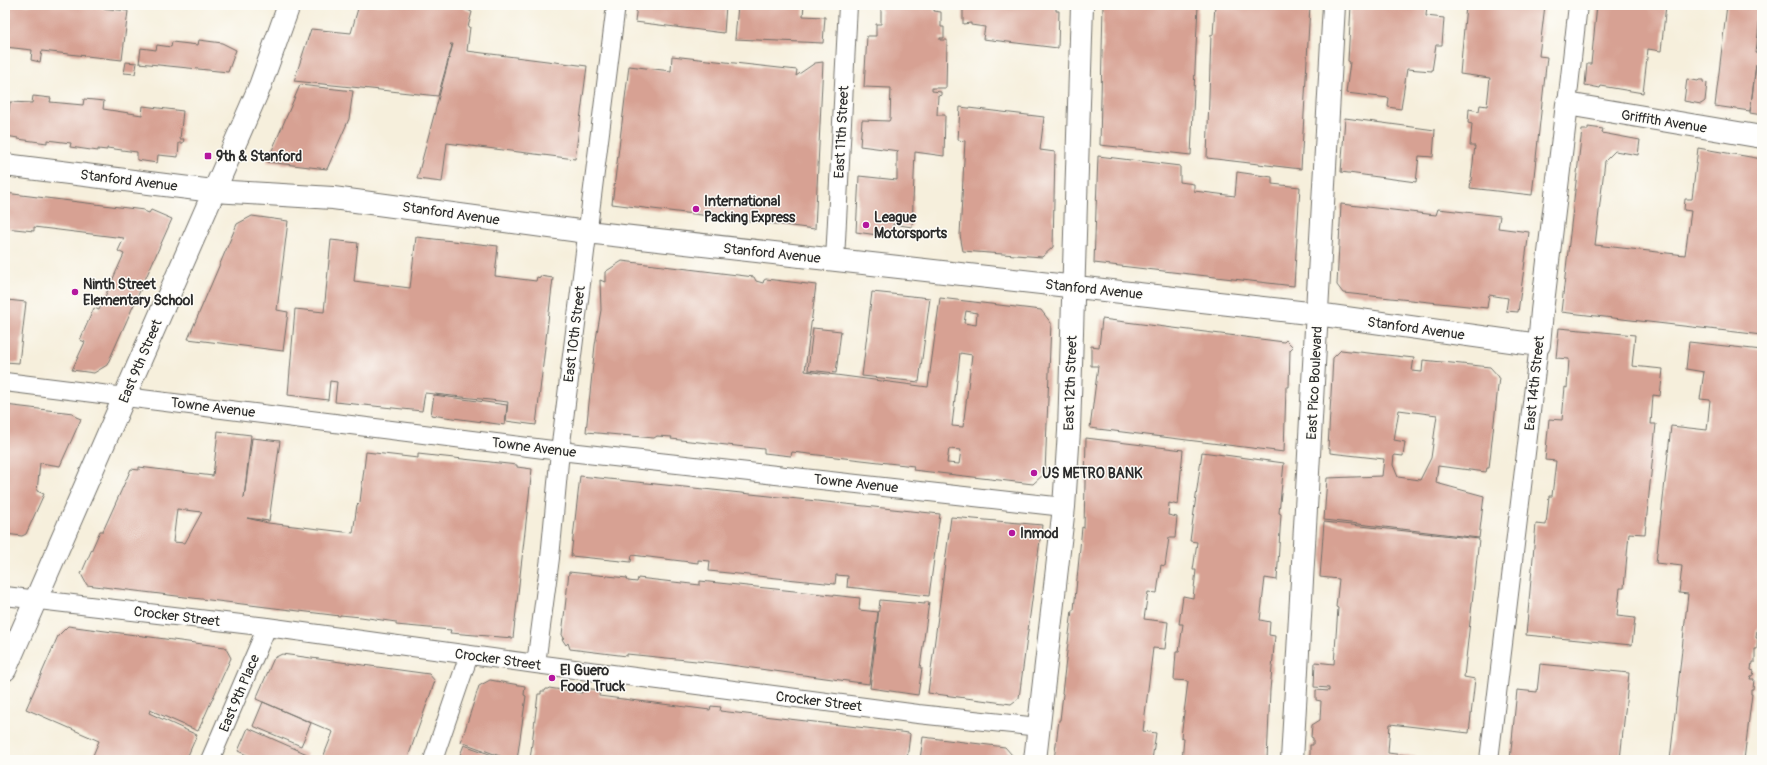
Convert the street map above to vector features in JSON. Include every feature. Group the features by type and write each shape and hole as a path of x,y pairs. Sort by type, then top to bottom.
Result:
{"street":[{"name":"East 9th Street","path":"5,670 125,397 213,190 260,86 289,5"},
{"name":"East 10th Street","path":"536,664 550,558 560,451 616,5"},
{"name":"East 11th Street","path":"835,260 848,5"},
{"name":"East 12th Street","path":"1035,760 1064,507 1069,431 1082,5"},
{"name":"East Pico Boulevard","path":"1292,760 1334,5"},
{"name":"East 14th Street","path":"1489,760 1578,5"},
{"name":"Griffith Avenue","path":"1567,104 1762,137"},
{"name":"Stanford Avenue","path":"5,165 213,190 333,198 587,232 1317,314 1539,345"},
{"name":"Towne Avenue","path":"5,382 560,451 1064,507"},
{"name":"Crocker Street","path":"5,596 267,627 918,714 1039,727"},
{"name":"East 9th Place","path":"210,760 267,627"},
{"path":"433,760 469,655"}],"building":[{"path":"5,5 101,5 101,8 128,11 122,60 42,51 40,62 31,60 32,50 5,47"},
{"path":"359,5 464,5 463,8 472,12 468,27 470,27 467,51 587,66 575,159 447,143 442,182 417,179 453,44 450,44 452,46 438,96 294,81 311,29 351,33"},
{"path":"637,5 726,5 724,33 635,22"},
{"path":"738,5 804,5 803,16 825,17 823,43 735,39"},
{"path":"879,5 934,5 934,11 941,12 941,27 944,27 944,38 940,38 940,40 947,40 946,88 932,88 932,91 941,92 941,96 938,95 937,115 945,115 944,156 915,152 912,227 893,224 892,237 856,232 859,176 897,180 897,153 899,151 860,146 862,120 889,121 890,119 891,88 864,87 867,36 876,36 876,24 881,24 881,8 879,8"},
{"path":"963,5 1056,5 1056,11 1059,11 1058,48 983,39 985,27 971,25 971,23 963,24"},
{"path":"1103,5 1198,5 1191,155 1100,145"},
{"path":"1215,5 1310,5 1301,169 1207,158 1211,35 1213,35"},
{"path":"1351,5 1427,5 1426,16 1444,18 1442,45 1436,45 1432,71 1407,69 1401,109 1388,107 1389,98 1346,93 1350,62 1348,61"},
{"path":"1466,5 1545,5 1539,56 1547,57 1532,195 1470,188 1475,146 1470,146 1472,124 1468,123 1469,109 1479,111 1480,105 1487,106 1490,78 1460,74"},
{"path":"1597,5 1666,5 1661,51 1648,49 1643,93 1585,85 1587,64 1591,64"},
{"path":"1727,5 1761,5 1756,53 1762,55 1762,115 1750,113 1756,65 1750,111 1715,106"},
{"path":"199,40 222,43 236,50 228,72 139,63 141,48 156,50 157,45 171,47 172,42 198,45"},
{"path":"672,56 797,70 796,76 815,63 823,62 815,229 612,204 629,66 671,71"},
{"path":"126,62 137,63 135,74 124,73"},
{"path":"1687,79 1698,81 1703,80 1703,82 1707,83 1705,101 1701,104 1684,101"},
{"path":"300,85 353,91 349,119 327,169 267,162"},
{"path":"33,96 51,98 50,102 83,105 84,99 104,101 103,109 142,115 143,106 183,111 180,139 184,139 183,143 179,143 178,157 158,155 157,163 137,160 137,152 107,148 107,150 98,149 98,151 70,147 71,143 47,140 47,143 6,136 10,102 32,103"},
{"path":"960,107 1044,117 1040,150 1055,152 1053,247 1042,257 963,251 960,235 965,141 958,140"},
{"path":"1345,118 1435,130 1433,157 1419,156 1416,182 1341,172"},
{"path":"1588,127 1603,129 1602,133 1640,140 1638,155 1615,151 1605,161 1595,245 1685,255 1691,211 1684,210 1685,199 1692,199 1698,148 1762,159 1762,335 1561,312 1582,130 1588,130"},
{"path":"1098,156 1180,166 1180,182 1194,184 1194,191 1235,196 1237,172 1272,177 1272,184 1300,187 1294,286 1094,263"},
{"path":"5,193 144,210 149,213 151,210 172,219 107,365 94,373 72,370 85,342 80,340 94,308 99,310 124,254 118,251 124,238 34,227 34,231 5,228"},
{"path":"1341,204 1436,215 1438,209 1500,216 1498,228 1529,232 1518,312 1506,311 1508,298 1489,295 1487,308 1343,293 1337,285"},
{"path":"252,216 288,221 277,310 288,312 283,351 188,339 237,224"},
{"path":"416,237 498,246 495,276 536,281 537,277 540,278 540,276 553,278 536,425 506,421 508,402 425,393 422,411 335,402 337,382 330,381 328,400 288,395 295,309 324,312 331,240 358,243 354,281 410,288"},
{"path":"622,261 754,277 756,281 763,283 766,279 816,285 805,371 928,387 940,298 1041,310 1051,323 1045,473 1033,484 913,470 914,466 792,452 791,456 764,453 764,449 671,439 672,437 657,436 654,438 586,432 595,345 601,310 600,280 605,282 605,272","holes":["966,311 977,313 976,325 964,323","960,353 972,355 963,427 952,426","949,449 961,450 959,464 947,463"]},
{"path":"872,292 930,298 919,382 862,376"},
{"path":"5,294 8,294 7,300 26,302 19,363 5,362"},
{"path":"1102,319 1284,342 1286,340 1293,347 1290,350 1289,387 1286,387 1284,452 1090,428 1098,366 1091,366 1091,346 1099,347"},
{"path":"813,328 841,331 836,373 808,370"},
{"path":"1559,328 1635,335 1632,366 1663,369 1660,396 1653,395 1651,424 1656,424 1645,534 1629,533 1624,588 1620,588 1617,616 1635,618 1632,645 1526,635 1536,524 1546,525 1549,496 1552,496 1556,461 1545,460 1549,419 1562,420 1565,387 1567,388 1569,359 1556,358"},
{"path":"1689,342 1762,350 1762,602 1759,629 1757,629 1756,638 1758,638 1757,649 1755,649 1755,662 1752,662 1751,670 1754,671 1750,679 1754,679 1753,689 1751,689 1752,694 1744,760 1670,760 1688,594 1679,593 1682,566 1656,563 1671,426 1707,430 1710,400 1700,399 1704,372 1686,369"},
{"path":"1341,350 1414,358 1412,371 1422,372 1423,360 1490,367 1499,377 1489,468 1487,468 1486,472 1438,466 1436,483 1484,496 1479,538 1324,520 1327,478 1382,476 1384,459 1330,453 1330,449 1328,448 1333,358","holes":["1399,410 1437,415 1431,458 1420,480 1398,477 1393,465 1394,455 1403,456 1405,442 1394,440"]},
{"path":"434,395 507,405 505,425 431,415"},
{"path":"5,405 73,413 76,417 81,419 60,466 40,463 37,491 44,494 26,534 22,536 5,534"},
{"path":"218,431 251,435 244,498 252,438 280,441 269,521 247,518 268,523 353,533 357,505 360,502 366,452 418,458 418,454 517,465 517,467 532,469 513,638 450,633 451,630 396,625 396,622 361,617 340,616 87,585 81,574 100,531 103,531 131,469 139,470 139,467 213,476","holes":["177,509 202,512 185,543 173,542"]},
{"path":"1086,438 1183,450 1178,505 1169,503 1168,515 1177,517 1175,538 1169,538 1165,566 1161,565 1157,593 1148,592 1144,619 1168,622 1165,649 1153,648 1143,731 1156,733 1152,760 1054,760 1072,610 1074,610 1082,527 1084,528"},
{"path":"1202,452 1284,463 1279,513 1281,514 1277,580 1265,578 1260,620 1270,622 1269,635 1275,636 1270,690 1267,760 1182,760 1184,738 1181,737 1188,681 1174,680 1176,652 1179,652 1183,624 1179,624 1183,596 1193,598 1196,570 1193,570 1197,542 1190,541"},
{"path":"580,476 940,514 929,596 847,587 848,576 836,575 835,584 709,571 710,561 698,560 698,563 632,555 631,562 571,556"},
{"path":"951,517 1042,525 1019,698 1011,704 928,693"},
{"path":"1324,522 1479,539 1464,677 1475,679 1469,733 1390,724 1388,753 1442,760 1310,760 1310,745 1313,745 1313,738 1311,737 1312,725 1320,720 1321,701 1316,700 1316,690 1329,691 1329,688 1314,687 1315,662 1334,664 1338,608 1336,607 1339,579 1320,577"},
{"path":"569,572 627,578 628,581 637,582 638,578 700,585 700,581 860,598 859,610 878,612 869,684 716,663 627,654 627,656 570,649 568,643 566,645 562,639 564,638 562,635"},
{"path":"880,600 925,604 925,602 929,602 918,695 870,688"},
{"path":"68,626 225,647 231,658 198,731 150,710 149,713 197,735 186,760 91,760 99,741 26,709 58,636"},
{"path":"282,654 429,674 435,681 407,760 322,760 333,732 256,699 274,658"},
{"path":"1540,664 1629,673 1620,760 1510,760 1517,690 1537,692"},
{"path":"490,680 525,686 524,695 526,696 517,760 511,760 461,742 479,686"},
{"path":"549,688 582,693 583,688 600,690 599,696 710,710 711,706 721,707 720,711 909,733 907,760 530,760 538,694 541,694 541,691 545,691"},
{"path":"263,702 311,723 301,746 253,726"},
{"path":"248,728 307,754 304,760 257,760 238,751"},
{"path":"923,737 1005,747 1012,755 1011,760 920,760"},
{"path":"464,745 506,760 458,760"}],"place":[{"name":"9th & Stanford","path":"208,156"},
{"name":"International Packing Express","path":"696,209"},
{"name":"League Motorsports","path":"866,225"},
{"name":"Ninth Street Elementary School","path":"75,292"},
{"name":"US METRO BANK","path":"1034,473"},
{"name":"Inmod","path":"1012,533"},
{"name":"El Guero Food Truck","path":"552,678"}]}
